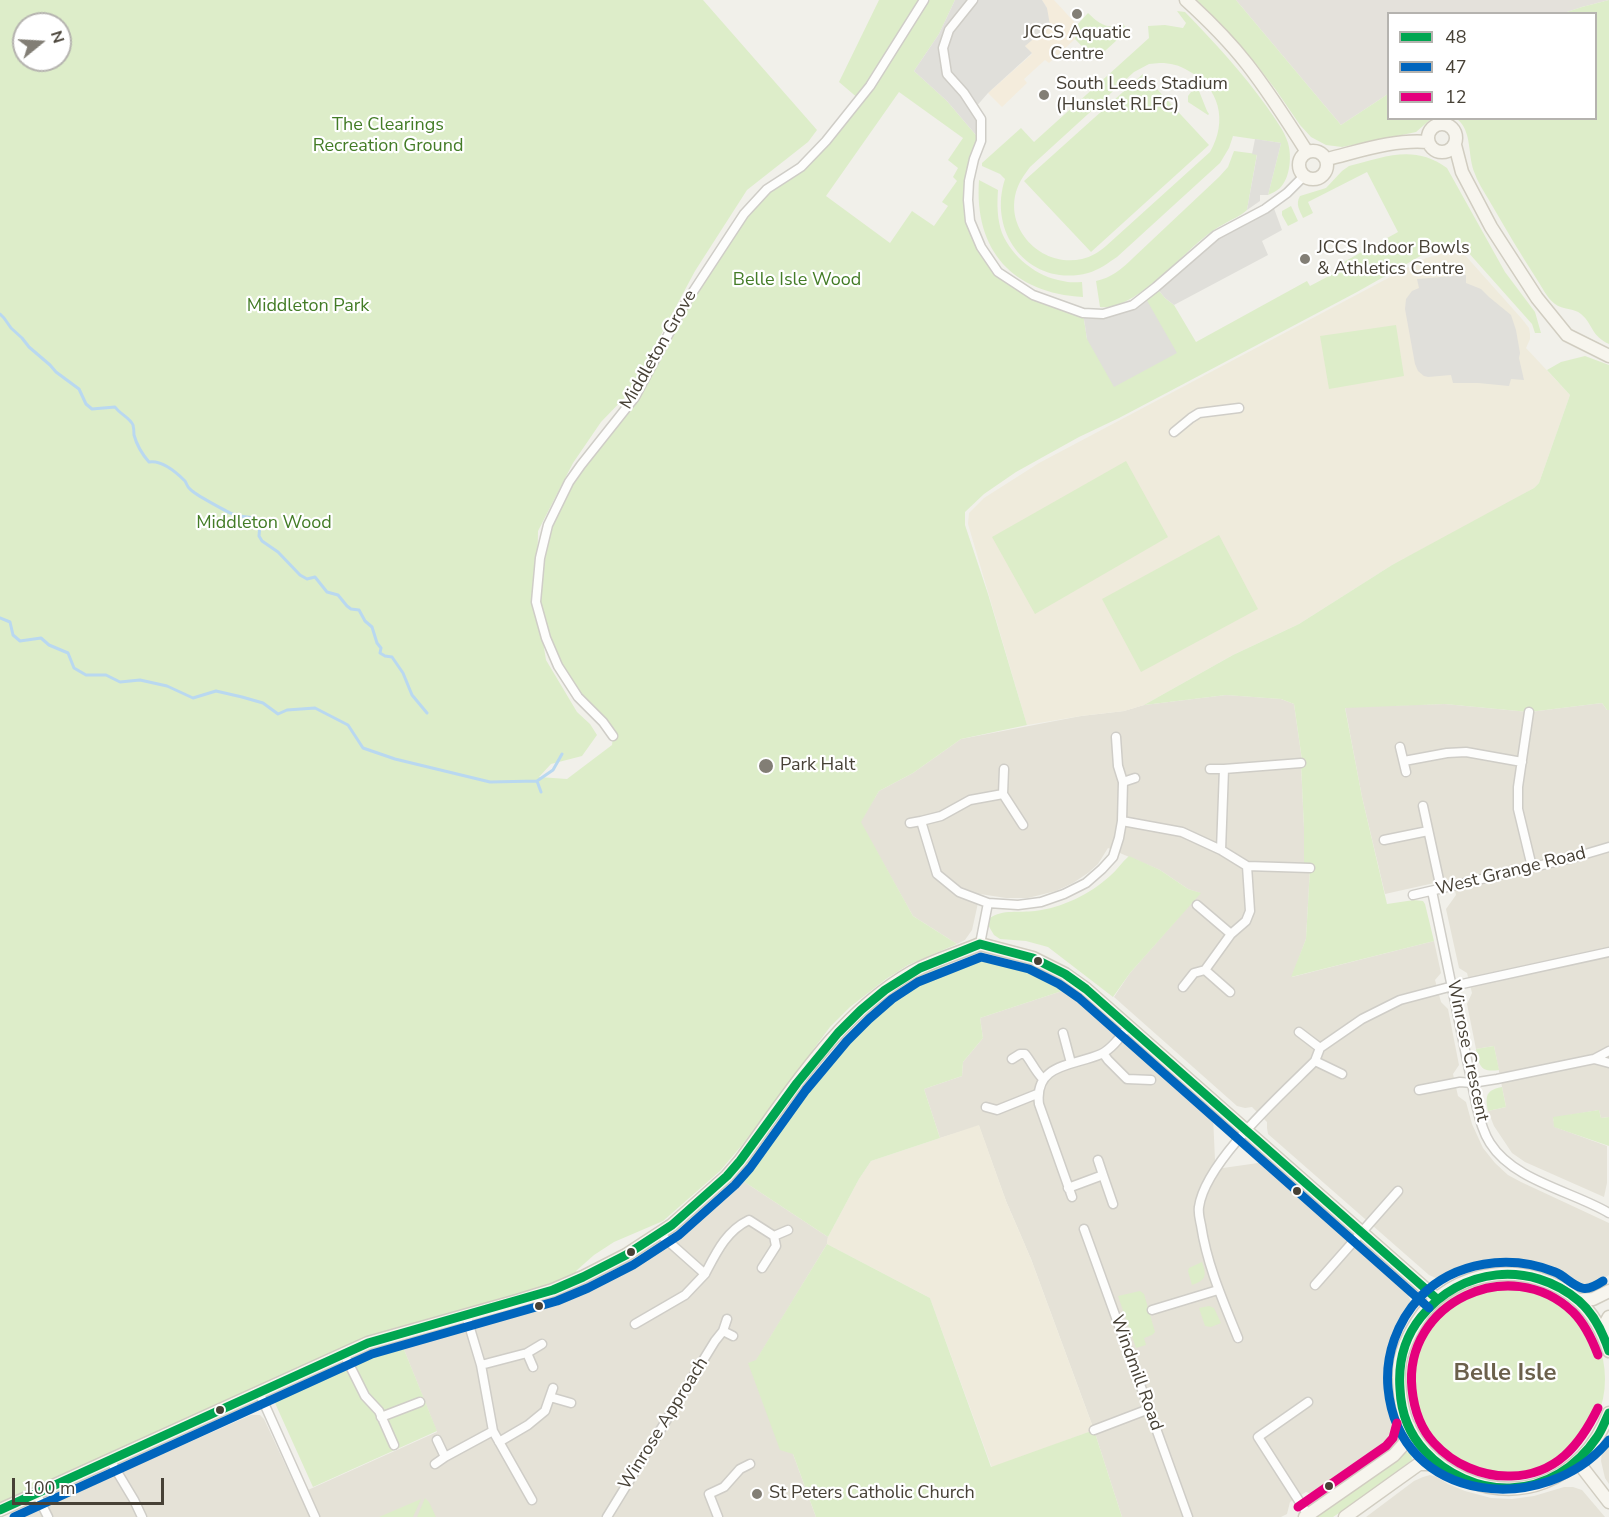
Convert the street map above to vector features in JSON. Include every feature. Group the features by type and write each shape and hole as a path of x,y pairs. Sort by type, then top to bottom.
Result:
{"street":[{"name":"Middleton Grove","path":"613,736 603,722 578,697 558,666 546,638 536,602 540,558 548,525 569,482 635,398 683,307 744,214 767,189 801,167 826,141 870,86 924,0"},
{"path":"973,0 949,30 943,48 947,74 964,93 981,119 981,141 969,181 970,221 981,247 998,272 1033,295 1083,313 1103,314 1133,305 1216,235 1265,209 1304,176"},
{"path":"1186,0 1214,26 1248,64 1307,152"},
{"path":"1462,172 1441,153 1433,149 1428,142 1431,129 1439,124 1448,125 1455,132 1457,136 1455,145 1462,172 1491,227 1533,293 1567,335 1609,356"},
{"path":"1327,159 1391,144 1428,142"},
{"path":"1441,153 1449,151 1455,145"},
{"path":"1317,151 1323,154 1328,164 1326,172 1320,178 1312,179 1304,176 1299,169 1300,158 1307,152 1317,151"},
{"path":"1174,432 1199,413 1239,408"},
{"path":"1529,712 1518,788 1518,809 1532,867"},
{"path":"921,820 937,874 959,892 988,903 1018,905 1041,902 1064,894 1086,883 1113,857 1122,821 1123,782 1118,766 1116,737"},
{"path":"1400,747 1406,772"},
{"path":"1404,761 1466,752 1522,762"},
{"path":"1210,769 1301,763"},
{"path":"1004,769 1004,794 1023,825"},
{"path":"1221,850 1224,769"},
{"path":"1123,782 1135,778"},
{"path":"910,823 941,816 970,800 1004,794"},
{"name":"Winrose Crescent","path":"1423,806 1453,986 1484,1131 1491,1144 1513,1167 1595,1205 1609,1214"},
{"path":"1122,821 1182,832 1221,850 1247,866 1310,867"},
{"path":"1384,840 1428,831"},
{"name":"West Grange Road","path":"1413,895 1572,858 1609,847"},
{"path":"1183,987 1194,973 1205,970 1231,934 1246,921 1250,911 1247,866"},
{"path":"980,944 988,903"},
{"path":"1197,905 1231,934"},
{"path":"0,1510 368,1343 564,1286 626,1255 672,1225 727,1176 814,1062 862,1008 912,972 980,944 1033,958 1065,974 1093,995 1437,1299"},
{"path":"1238,1338 1204,1249 1198,1209 1204,1188 1219,1164 1246,1130 1315,1061 1320,1048 1362,1019 1400,1000 1609,951"},
{"path":"1205,970 1230,992"},
{"path":"1072,1197 1038,1104 1037,1094 1042,1079 1055,1069 1103,1053 1128,1027"},
{"path":"1299,1032 1320,1048"},
{"path":"1063,1033 1071,1063"},
{"path":"1419,1090 1460,1082 1472,1083 1594,1059 1609,1051"},
{"path":"1103,1053 1127,1079 1151,1080"},
{"path":"1012,1059 1025,1054 1042,1079"},
{"path":"1594,1059 1609,1063"},
{"path":"1315,1061 1342,1074"},
{"path":"986,1107 997,1110 1037,1094"},
{"path":"1098,1160 1113,1204"},
{"path":"1068,1188 1103,1175"},
{"path":"1315,1285 1398,1191"},
{"path":"635,1324 685,1295 705,1274 722,1242 738,1224 749,1220 774,1236 776,1246 762,1268"},
{"name":"Windmill Road","path":"1084,1229 1188,1517"},
{"path":"774,1236 788,1230"},
{"path":"660,1234 705,1274"},
{"path":"1609,1351 1598,1323 1578,1300 1554,1284 1527,1275 1501,1273 1476,1278 1455,1286 1437,1299 1421,1315 1409,1334 1402,1352 1399,1371 1400,1399 1409,1426 1424,1451 1437,1464 1466,1481 1498,1489 1521,1488 1562,1474 1592,1447 1609,1413"},
{"path":"1152,1310 1218,1290"},
{"path":"1578,1300 1593,1299 1609,1291"},
{"path":"466,1315 481,1365 493,1431 532,1500"},
{"path":"1603,1334 1609,1317"},
{"name":"Winrose Approach","path":"607,1517 723,1331 727,1319"},
{"path":"723,1331 733,1336"},
{"path":"481,1365 527,1353 542,1344"},
{"path":"527,1353 533,1367"},
{"path":"344,1354 365,1395 379,1411 394,1445"},
{"path":"259,1392 315,1517"},
{"path":"499,1442 528,1425 545,1411 552,1392 571,1404"},
{"path":"381,1417 420,1402"},
{"path":"1308,1402 1258,1437 1307,1516 1394,1455 1404,1444 1409,1426"},
{"path":"1094,1430 1149,1409"},
{"path":"435,1464 493,1431"},
{"path":"437,1440 445,1457"},
{"path":"110,1460 135,1500 142,1517"},
{"path":"1578,1462 1609,1502"},
{"path":"718,1517 709,1494 724,1487 740,1469 750,1464"},
{"path":"1345,1517 1419,1464 1437,1464"},
{"path":"36,1493 48,1517"}],"shaded area":[{"path":"955,0 1042,0 1047,8 1050,25 1025,46 1032,53 975,108 981,141 947,101 914,71 939,34"},
{"path":"1042,0 1054,0 1077,25 1075,39 1049,63 1045,60 1024,79 1027,83 1002,107 988,93 1032,54 1025,46 1047,8"},
{"path":"1236,0 1609,0 1567,12 1387,12 1387,95 1341,125"},
{"path":"1255,139 1281,143 1268,195 1260,195 1260,201 1247,210 1257,155 1252,154"},
{"path":"1272,203 1282,230 1262,241 1268,255 1174,305 1156,287 1216,235"},
{"path":"1445,253 1464,254 1522,319 1529,328 1530,334 1526,348 1570,395 1539,483 1480,519 1392,565 1299,624 1233,655 1144,705 1124,711 1027,725 968,524 969,513 984,498 1039,463 1426,258"},
{"path":"1466,275 1466,283 1481,289 1511,315 1516,330 1524,380 1511,379 1509,386 1453,383 1451,375 1428,377 1418,371 1405,309 1406,299 1412,291 1419,288 1417,279"},
{"path":"1145,297 1177,353 1114,387 1087,339 1083,313 1103,314"},
{"path":"1226,695 1281,699 1294,704 1302,760 1304,863 1310,868 1306,939 1292,977 1434,941 1441,973 1435,980 1441,1002 1448,1009 1459,1065 1453,1074 1458,1096 1466,1102 1472,1124 1483,1148 1508,1175 1609,1223 1609,1275 1593,1286 1580,1284 1559,1271 1535,1262 1512,1259 1486,1261 1462,1267 1438,1279 1429,1275 1268,1134 1267,1122 1252,1107 1237,1106 1114,997 1130,973 1200,893 1188,889 1160,870 1108,848 1098,864 1088,873 1056,891 1028,898 1006,898 980,894 972,930 965,940 957,944 913,916 860,822 879,791 913,773 961,739 1081,716 1124,711 1144,705"},
{"path":"1602,703 1609,710 1609,1117 1601,1118 1599,1110 1553,1118 1555,1127 1607,1146 1607,1183 1604,1197 1525,1162 1512,1153 1494,1126 1488,1111 1506,1107 1494,1046 1476,1049 1467,1004 1472,993 1467,973 1459,968 1446,909 1456,895 1452,879 1385,894 1362,797 1345,707 1445,704 1529,712"},
{"path":"1068,989 1213,1116 1215,1160 1223,1168 1265,1162 1404,1286 1412,1304 1401,1321 1390,1346 1385,1372 1388,1400 1395,1429 1391,1440 1315,1495 1306,1492 1290,1502 1287,1514 1281,1517 1122,1517 1094,1430 979,1126 940,1138 924,1089 962,1076 963,1062 983,1038 980,1018"},
{"path":"979,1125 1094,1430 992,1468 930,1298 827,1244 828,1237 871,1161"},
{"path":"737,1177 828,1237 827,1244 756,1361 749,1363 793,1454 816,1517 20,1517 251,1415 260,1415 264,1419 299,1494 437,1432 401,1342 499,1314 541,1308 562,1300 621,1268 676,1233"},
{"path":"1609,1439 1609,1484 1605,1478 1601,1461 1602,1452"},
{"path":"1430,1475 1465,1491 1491,1498 1512,1499 1573,1487 1582,1490 1605,1517 1366,1517 1414,1481"}],"green space":[{"path":"0,0 703,0 817,130 808,142 747,190 695,271 633,387 744,214 767,189 801,167 859,99 839,82 879,0 955,0 939,34 914,71 947,101 981,141 974,159 970,221 998,272 1033,295 1083,313 1087,339 1156,287 1174,305 1196,342 1307,281 1310,286 1344,268 1342,263 1398,232 1367,172 1308,202 1313,213 1303,218 1298,205 1300,196 1326,188 1349,166 1387,156 1411,154 1423,156 1447,168 1505,272 1535,312 1541,333 1535,333 1532,324 1467,251 1453,247 1424,254 1357,292 1079,437 1016,472 984,494 965,512 965,525 1027,725 961,739 913,773 879,791 861,822 913,916 957,944 908,965 850,1007 830,1027 720,1171 663,1221 614,1242 594,1255 576,1271 577,1273 498,1300 363,1338 0,1503","holes":["899,92 963,138 948,160 958,168 953,177 957,181 942,202 948,206 934,226 912,211 890,243 826,196","630,392 548,525 537,589 538,531 573,463 601,422","538,611 558,666 613,737 612,745 567,779 539,777 551,764 582,756 597,735 590,724 577,712 546,660"]},
{"path":"1197,0 1236,0 1341,125 1387,95 1387,120 1430,120 1416,132 1342,147 1326,145 1311,137 1300,125 1256,64"},
{"path":"1609,0 1609,344 1595,334 1581,314 1558,306 1545,292 1479,182 1473,167 1468,137 1458,120 1597,120 1597,12 1567,12"},
{"path":"1177,11 1185,12 1228,58 1258,94 1282,129 1290,155 1288,173 1283,184 1268,195 1281,143 1233,136 1220,163 1107,264 1088,273 1067,276 1048,272 1032,264 1018,252 1008,237 1002,219 1001,199 1005,179 1000,174 982,166 982,163 1021,128 1034,142 1149,38 1148,26 1165,25 1183,28 1186,23","holes":["1164,63 1181,67 1198,77 1214,95 1218,106 1219,128 1210,152 1095,254 1082,259 1068,260 1054,258 1041,252 1022,233 1016,220 1014,206 1016,192 1024,176 1030,167 1134,72 1149,64"]},
{"path":"1088,13 1104,25 1123,24 1128,30 1095,60 1075,39 1077,25"},
{"path":"1143,74 1209,145 1091,252 1024,181"},
{"path":"1197,90 1208,115 1188,102 1191,92"},
{"path":"1234,151 1257,154 1247,210 1206,236 1140,293 1113,306 1100,307 1096,281 1111,275 1129,262 1219,177 1228,167"},
{"path":"979,180 998,190 1000,228 1006,242 1019,258 1035,270 1053,279 1082,282 1083,297 1058,294 1037,287 1018,277 1003,264 991,247 983,228 979,205"},
{"path":"1291,206 1298,221 1288,226 1282,211"},
{"path":"1396,325 1404,376 1329,389 1320,336"},
{"path":"1585,356 1609,365 1609,710 1602,703 1529,712 1445,704 1345,708 1362,797 1387,904 1423,901 1434,941 1291,977 1306,939 1310,868 1304,864 1302,760 1294,704 1281,699 1226,695 1144,705 1233,655 1299,624 1392,565 1534,488 1539,483 1570,395 1547,370 1561,362"},
{"path":"1126,461 1168,537 1035,614 992,537"},
{"path":"1219,535 1258,609 1141,672 1102,599"},
{"path":"1129,856 1160,870 1188,889 1201,893 1130,973 1113,997 1048,947 1026,941 1000,939 994,935 988,925 990,918 1000,913 1035,911 1055,907 1075,899 1102,883"},
{"path":"992,959 1032,970 1068,989 980,1018 983,1038 963,1062 962,1076 924,1089 940,1138 871,1161 828,1237 737,1177 832,1053 879,1003 917,977 935,969 963,962"},
{"path":"1494,1046 1499,1070 1484,1069 1476,1049"},
{"path":"1502,1087 1506,1107 1488,1111 1488,1094"},
{"path":"1599,1110 1601,1118 1609,1117 1609,1146 1554,1127 1553,1117"},
{"path":"827,1244 930,1298 991,1467 1094,1430 1122,1517 816,1517 793,1454 780,1450 748,1363 756,1360"},
{"path":"1202,1262 1204,1277 1192,1285 1189,1268"},
{"path":"1506,1280 1535,1284 1553,1292 1576,1309 1593,1332 1601,1350 1605,1379 1601,1408 1593,1426 1576,1449 1553,1466 1535,1474 1506,1478 1477,1474 1459,1466 1436,1449 1419,1426 1411,1408 1407,1379 1411,1350 1419,1332 1436,1309 1459,1292 1477,1284"},
{"path":"1140,1291 1144,1294 1155,1332 1144,1338 1146,1345 1136,1348 1118,1296"},
{"path":"1209,1306 1214,1308 1221,1323 1211,1327 1205,1326 1199,1308"},
{"path":"401,1342 437,1431 313,1487 275,1403 275,1395 374,1349"},
{"path":"1405,1452 1411,1453 1412,1460 1359,1500 1333,1517 1315,1517 1353,1491"},
{"path":"425,1498 429,1502 436,1517 417,1517"},
{"path":"421,1499 413,1517 379,1517"}],"waterway":[{"path":"0,314 29,347 79,389 86,404 92,409 115,407 130,420 138,446 149,462 168,467 193,491 219,507 235,515 254,519 260,525 259,536 262,541 278,552 300,575 307,579 315,577 327,592 338,595 351,609 359,610 365,621 372,627 381,648 380,653 392,657 403,673 412,695 427,713"},
{"path":"0,618 10,622 13,635 20,641 41,638 49,645 68,653 74,668 86,675 106,675 120,682 140,680 167,686 193,698 216,691 263,703 278,714 287,710 315,708 348,725 363,748 395,759 490,782 537,781 553,770 562,754"},
{"path":"537,781 541,792"}],"transit line":[{"name":"48","path":"0,1510 368,1343 553,1290 626,1255 672,1225 727,1176 797,1083 838,1033 861,1010 885,990 920,968 980,944 1033,958 1065,974 1086,989 1437,1299"},
{"name":"47","path":"14,1517 372,1354 557,1301 633,1265 679,1235 735,1185 750,1168 806,1090 847,1041 869,1019 892,999 918,982 981,957 1029,969 1059,984 1079,998 1429,1308"},
{"name":"47","path":"1603,1281 1596,1286 1582,1288 1559,1274 1538,1266 1520,1263 1484,1264 1450,1275 1420,1297 1405,1317 1394,1339 1388,1363 1388,1388 1398,1427 1418,1457 1446,1477 1479,1487 1515,1488 1550,1481 1582,1465 1609,1440"},
{"name":"48","path":"1609,1351 1594,1318 1579,1301 1560,1288 1539,1279 1518,1275 1497,1275 1476,1279 1456,1288 1437,1300 1421,1317 1406,1342 1401,1360 1400,1379 1404,1414 1419,1444 1433,1459 1453,1473 1475,1483 1498,1488 1536,1484 1560,1473 1589,1448 1609,1413"},
{"name":"12","path":"1598,1355 1588,1332 1573,1312 1548,1295 1520,1287 1492,1287 1466,1296 1442,1311 1424,1332 1414,1359 1412,1389 1421,1425 1442,1450 1469,1468 1500,1476 1527,1474 1554,1464 1574,1446 1598,1408"},
{"name":"12","path":"1298,1507 1386,1446 1393,1438 1397,1423"}],"place":[{"name":"JCCS Aquatic Centre","path":"1077,14"},
{"name":"South Leeds Stadium (Hunslet RLFC)","path":"1044,95"},
{"name":"JCCS Indoor Bowls & Athletics Centre","path":"1305,259"},
{"name":"Park Halt","path":"766,766"},
{"name":"St Peters Catholic Church","path":"757,1494"}],"district":[{"name":"Belle Isle","path":"1505,1374"}],"park label":[{"name":"The Clearings Recreation Ground","path":"388,136"},
{"name":"Belle Isle Wood","path":"797,281"},
{"name":"Middleton Park","path":"308,307"},
{"name":"Middleton Wood","path":"264,524"}]}
